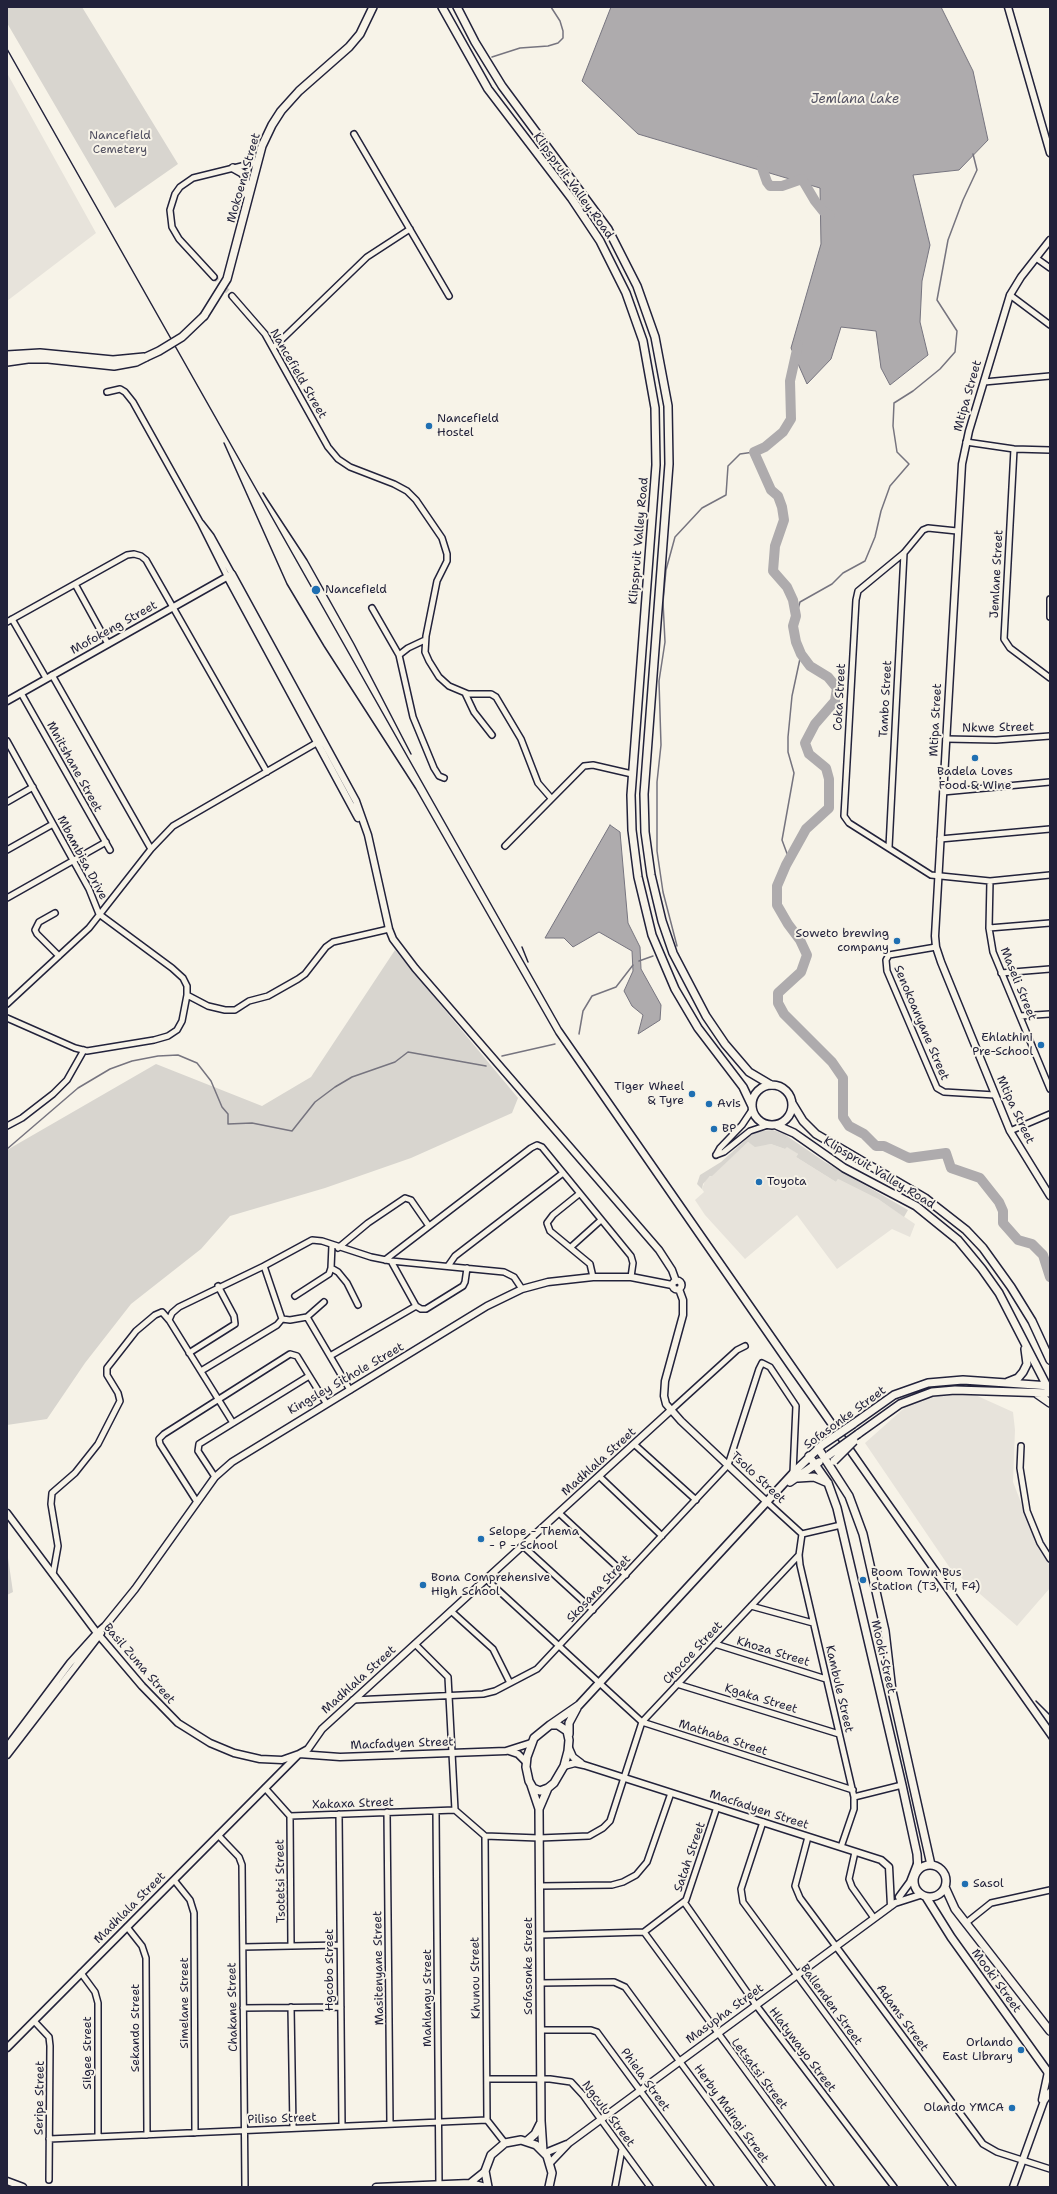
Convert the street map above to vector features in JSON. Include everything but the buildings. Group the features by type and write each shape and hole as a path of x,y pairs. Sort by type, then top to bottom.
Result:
{"main road":[{"name":"Mokoena Street","path":"7,362 28,359 48,359 107,366 135,360 159,351 182,337 204,316 227,279 266,137 281,111 299,91 349,48 366,24 373,7"},
{"name":"Klipspruit Valley Road","path":"442,7 488,89 572,199 600,241 626,292 643,341 655,408 656,465 632,774 632,830 638,877 646,915 657,948 675,989 698,1028 743,1087 752,1108"},
{"name":"Klipspruit Valley Road","path":"457,7 475,42 502,86 608,230 637,286 655,337 666,391 669,426 669,464 645,787 645,832 651,875 662,921 673,953 706,1016 725,1044 749,1072 771,1085"},
{"path":"233,168 242,173 245,177 247,202"},
{"name":"Mokoena Street","path":"7,355 40,353 113,360 135,360"},
{"path":"771,1085 779,1086 786,1091 792,1103 788,1117 776,1125 768,1125 758,1120 752,1108 758,1091 771,1085"},
{"name":"Klipspruit Valley Road","path":"792,1103 802,1121 816,1134 925,1198 966,1230 983,1248 1011,1287 1032,1321 1050,1360"},
{"name":"Klipspruit Valley Road","path":"776,1125 794,1133 844,1168 916,1206 940,1224 963,1245 982,1269 1018,1330 1049,1389"},
{"path":"1000,1382 1018,1378 1027,1364 1025,1350 1018,1330"},
{"name":"Sofasonke Street","path":"549,2187 552,2173 550,2163 544,2152 541,2122 539,1809 532,1785 527,1777 526,1762 531,1743 541,1731 579,1705 794,1476 809,1456 894,1395 918,1385 950,1380 1000,1382 1049,1389"},
{"name":"Sofasonke Street","path":"794,1476 816,1464 900,1404 932,1392 955,1390 1033,1393 1049,1389"},
{"path":"1033,1393 1050,1403"},
{"path":"832,1464 857,1436"},
{"name":"Mooki Street","path":"820,1447 832,1464 855,1507 863,1534 885,1631 892,1692 934,1866"},
{"name":"Mooki Street","path":"809,1456 828,1483 841,1525 902,1785 917,1866"},
{"path":"794,1476 814,1477 828,1483"},
{"name":"Sofasonke Street","path":"539,1809 548,1788 558,1777 564,1766 569,1748 569,1723 579,1705"},
{"path":"550,1725 558,1725 563,1727 569,1735"},
{"path":"532,1785 540,1791 548,1788"},
{"path":"917,1866 934,1866 944,1873 945,1887 936,1896 923,1896 914,1884 917,1866"},
{"name":"Mooki Street","path":"945,1887 955,1909 1050,2031"},
{"name":"Mooki Street","path":"923,1896 1049,2074"},
{"path":"527,2142 535,2134 541,2122"},
{"path":"487,2187 485,2172 491,2155 505,2143 512,2141 527,2142 544,2152"}],"street":[{"path":"1008,7 1050,153"},
{"path":"354,134 449,296"},
{"path":"214,277 176,234 170,219 170,210 175,194 186,182 206,174 258,162"},
{"path":"273,348 367,257 410,229"},
{"name":"Mtipa Street","path":"1050,240 1010,295 966,442 960,475 938,876 936,947 1010,1131 1050,1196"},
{"path":"1036,258 1050,268"},
{"path":"1010,295 1050,324"},
{"name":"Nancefield Street","path":"232,296 256,322 273,348 328,448 343,464 394,484 407,491 416,500 442,538 448,554 447,561 437,581 425,640"},
{"path":"984,382 1050,376"},
{"path":"107,392 120,389 125,392 133,402 200,522 211,536 229,575 356,811 368,842 389,929 399,948 659,1250 672,1270 674,1283"},
{"path":"966,442 1014,448 1050,450"},
{"name":"Jemlane Street","path":"1014,448 1004,639 1010,648 1050,678"},
{"name":"Coka Street","path":"957,531 925,528 904,553 861,588 856,595 844,812 845,819 889,846 925,871 938,876 990,881 1050,875"},
{"name":"Tambo Street","path":"889,846 904,553"},
{"path":"151,849 49,677 9,621 127,555 137,554 146,560 268,772"},
{"path":"229,575 356,801 368,836 368,842"},
{"name":"Mofokeng Street","path":"7,701 229,575"},
{"path":"75,584 108,644"},
{"path":"1050,599 1050,617"},
{"path":"372,608 399,655 413,717 434,768 439,776 444,778"},
{"path":"399,655 408,648 425,640 425,652 439,677 449,686 465,693 491,694 496,697 521,739 538,783 551,798"},
{"name":"Mnitshane Street","path":"21,693 110,850"},
{"path":"465,693 474,712 492,734"},
{"name":"Nkwe Street","path":"946,739 996,740 1050,736"},
{"name":"Mbambisa Drive","path":"7,741 10,752 32,787 93,896 99,914 89,928 8,1002"},
{"path":"7,1018 84,1050 97,1051 168,1036 177,1030 181,1024 187,995 185,981 178,973 99,914 151,849 176,824 318,742"},
{"path":"505,846 581,768 587,765 632,774"},
{"path":"943,792 1050,782"},
{"path":"7,802 32,787"},
{"path":"7,850 53,824"},
{"path":"940,839 1050,829"},
{"path":"7,898 106,842"},
{"name":"Maseli Street","path":"990,881 989,928 991,946 1050,1089"},
{"path":"55,913 39,922 35,930 37,934 59,956"},
{"path":"989,928 1050,923"},
{"path":"187,995 208,1006 225,1010 235,1010 249,1002 268,996 298,979 305,974 326,948 333,942 389,929"},
{"name":"Senokoanyane Street","path":"936,947 889,956 886,960 887,971 937,1088 944,1092 995,1095"},
{"path":"1001,973 1050,969"},
{"path":"1020,1016 1050,1014"},
{"path":"7,1126 22,1118 53,1094 67,1080 84,1050"},
{"path":"752,1108 742,1125 720,1148 716,1155 724,1152 750,1130 768,1125"},
{"path":"1010,1131 1050,1114"},
{"path":"388,1260 429,1226 535,1146 542,1147 632,1258 630,1277"},
{"path":"448,1266 455,1256 563,1173"},
{"path":"580,1194 553,1215 547,1223 550,1231 590,1264 593,1277"},
{"path":"338,1248 368,1222 405,1198 410,1200 429,1226"},
{"path":"571,1247 601,1220"},
{"path":"169,1320 172,1313 179,1307 218,1286 264,1266 308,1240 316,1239 338,1248 388,1260 508,1273 514,1277 522,1289"},
{"path":"295,1296 324,1277 331,1268 332,1245"},
{"path":"388,1260 416,1306 421,1309 426,1309 461,1288 465,1282 467,1268"},
{"path":"264,1266 282,1319"},
{"path":"331,1268 338,1272 347,1282 358,1305"},
{"name":"Kingsley Sithole Street","path":"7,1755 98,1635 135,1589 215,1477 232,1462 326,1403 350,1390 487,1306 522,1289 548,1282 593,1277 630,1277 674,1283 675,1290 679,1289 684,1300 684,1315 664,1390 664,1399 670,1411"},
{"path":"189,1353 235,1324 234,1316 218,1286"},
{"path":"282,1319 290,1320 307,1317 324,1302"},
{"path":"330,1356 416,1306"},
{"path":"53,1574 58,1546 51,1504 51,1495 54,1490 75,1473 93,1451 119,1403 118,1393 107,1375 106,1368 136,1331 155,1315 162,1312 169,1320 233,1423"},
{"path":"307,1317 350,1390"},
{"path":"201,1371 277,1325 282,1319"},
{"name":"Madhlala Street","path":"7,2048 299,1754 308,1749 322,1729 737,1350 745,1346"},
{"path":"197,1502 164,1451 159,1439 164,1434 290,1354 297,1356 326,1403"},
{"name":"Skosana Street","path":"353,1700 483,1694 534,1672 728,1466 762,1363 766,1364 796,1406 794,1476"},
{"path":"215,1477 198,1451 198,1445 309,1376"},
{"name":"Tsolo Street","path":"670,1411 802,1534"},
{"path":"634,1444 696,1500"},
{"path":"1021,1446 1021,1476 1027,1512 1040,1543 1050,1559"},
{"path":"599,1476 662,1536"},
{"path":"559,1512 626,1575"},
{"name":"Basil Zuma Street","path":"7,1513 98,1635 164,1710 187,1730 204,1740 234,1753 260,1759 282,1760 299,1754"},
{"path":"802,1534 841,1525"},
{"name":"Kambule Street","path":"802,1534 799,1555 813,1623 854,1797 854,1809 841,1847"},
{"path":"523,1546 593,1610"},
{"name":"Chocoe Street","path":"485,1836 539,1838 589,1836 599,1831 610,1821 642,1722 799,1555"},
{"name":"Mathaba Street","path":"486,1579 642,1722 853,1790"},
{"path":"751,1606 813,1623"},
{"path":"451,1611 493,1649 510,1683"},
{"name":"Kingsley Sithole Street","path":"7,1747 70,1663 98,1635"},
{"path":"415,1644 445,1674 449,1682 455,1810 485,1836"},
{"name":"Khoza Street","path":"715,1644 826,1679"},
{"name":"Kgaka Street","path":"678,1684 840,1734"},
{"name":"Macfadyen Street","path":"299,1754 340,1757 506,1751 531,1743"},
{"name":"Macfadyen Street","path":"569,1748 573,1757 584,1765"},
{"name":"Macfadyen Street","path":"506,1751 518,1754 526,1762"},
{"name":"Macfadyen Street","path":"564,1766 575,1763 584,1765 881,1860 889,1867 895,1902"},
{"path":"854,1797 902,1785"},
{"path":"265,1788 290,1816"},
{"path":"540,1886 612,1885 636,1875 647,1862 671,1793"},
{"name":"Satah Street","path":"644,1932 684,1902 688,1896 717,1807"},
{"name":"Xakaxa Street","path":"290,1816 455,1810"},
{"name":"Mahlangu Street","path":"436,1811 439,2185"},
{"name":"Masitenyane Street","path":"387,1812 390,2124"},
{"name":"Hgcobo Street","path":"339,1814 342,2126"},
{"name":"Tsotetsi Street","path":"290,1816 291,1946"},
{"name":"Ballenden Street","path":"763,1822 740,1893 749,1912 797,1975 952,2187"},
{"name":"Chakane Street","path":"218,1835 239,1857 242,1866 245,2187"},
{"name":"Khunou Street","path":"485,1836 487,2120"},
{"name":"Adams Street","path":"808,1837 795,1886 800,1898 983,2144 996,2152 1050,2169"},
{"path":"855,1852 849,1879 852,1887 874,1918"},
{"path":"895,1902 910,1882 917,1866"},
{"name":"Simelane Street","path":"174,1880 190,1900 194,1913 195,2133"},
{"name":"Masupha Street","path":"550,2163 569,2143 874,1918 895,1902 914,1884"},
{"path":"966,1923 991,1903 1050,1890"},
{"name":"Masupha Street","path":"895,1902 923,1896"},
{"name":"Hlatywayo Street","path":"684,1902 756,2006 894,2187"},
{"name":"Sekando Street","path":"127,1927 142,1946 146,1958 147,2135"},
{"path":"540,1935 644,1932"},
{"name":"Letsatsi Street","path":"644,1932 717,2034 831,2187"},
{"path":"243,1947 340,1945"},
{"name":"Silgee Street","path":"81,1973 95,1992 98,2003 98,2137"},
{"name":"Herby Mdingi Street","path":"540,1983 614,1982 622,1985 772,2187"},
{"path":"291,2007 293,2128"},
{"path":"243,2008 341,2007"},
{"name":"Seripe Street","path":"34,2021 49,2037 50,2046 49,2180"},
{"name":"Phiela Street","path":"540,2030 590,2030 597,2032 711,2187"},
{"path":"1042,2108 1049,2074"},
{"name":"Ngculu Street","path":"487,2079 540,2079 571,2082 650,2187"},
{"path":"1013,2187 1042,2108 1050,2092"},
{"path":"487,2120 505,2143"},
{"name":"Piliso Street","path":"49,2139 487,2120"},
{"name":"Masupha Street","path":"544,2152 569,2143"},
{"path":"615,2187 622,2149"},
{"path":"470,2183 485,2172"},
{"path":"7,2180 23,2187"},
{"path":"376,2187 470,2183 487,2187"}],"shaded area":[{"path":"7,73 96,233 7,301"},
{"path":"748,1142 755,1146 771,1144 785,1149 787,1146 798,1154 796,1157 836,1182 838,1179 878,1199 915,1224 910,1237 892,1229 837,1269 797,1215 745,1259 705,1215 695,1200 704,1192 702,1189 705,1181"},
{"path":"947,1393 973,1394 1013,1412 1015,1430 1013,1482 1040,1551 1050,1565 1050,1588 1017,1626 950,1568 865,1443 911,1402"}],"green space":[{"name":"Nancefield Cemetery","path":"7,7 82,7 178,164 115,208 7,23"},
{"path":"395,950 518,1098 512,1113 411,1158 325,1188 230,1216 201,1249 131,1304 85,1363 47,1419 7,1425 7,1150 156,1064 262,1106 311,1077"},
{"path":"773,1130 784,1134 825,1162 908,1210 904,1217 878,1199 838,1179 836,1182 796,1157 798,1154 787,1147 785,1149 771,1144 755,1147 748,1142 712,1176 710,1176 703,1184 702,1189 697,1184 700,1175 721,1162 751,1135 760,1131"},
{"path":"7,1551 13,1592 7,1595"}],"water":[{"name":"Jemlana Lake","path":"611,7 941,7 973,71 988,140 959,170 913,175 930,245 922,281 920,322 928,355 890,385 881,368 876,331 841,327 831,359 807,384 791,348 821,244 820,188 638,134 582,81"},
{"path":"610,825 620,832 628,923 640,947 641,969 661,1005 660,1020 638,1034 643,1015 632,1006 624,991 633,971 632,951 599,932 573,947 564,938 545,938"}],"waterway":[{"path":"492,57 520,48 548,46 558,43 563,38 563,31 560,21 551,7"},
{"path":"796,616 800,602 832,584 843,573 865,561 875,537 881,511 890,486 909,464 897,452 893,426 894,403 913,391 940,369 955,352 957,331 937,300 948,240 963,200 977,170 973,154"},
{"path":"757,161 761,165 770,186 782,186 802,179 815,201 823,211 830,215"},
{"path":"798,345 790,381 791,419 783,432 765,447 754,452 771,490 778,496 782,507 784,520 775,546 773,571 787,587 793,600 796,616 793,626 796,642 801,654 810,666 828,677 837,688 835,701 815,724 805,743 809,754 826,768 829,779 829,808 806,829 786,865 777,886 777,905 788,924 800,940 807,955 801,972 778,993 778,1003 784,1014 832,1062 843,1078 843,1117 849,1126 864,1134 876,1146 884,1146 909,1158 946,1153 951,1168 980,1178 999,1202 1003,1211 1003,1223 1018,1240 1032,1244 1043,1255 1050,1277"},
{"path":"677,946 663,892 657,851 657,782 661,745 659,681 665,642 663,602 666,570 675,537 702,508 726,495 728,466 740,454 754,452"},
{"path":"789,859 782,840 794,773 788,752 788,737 792,696 801,654"},
{"path":"639,961 653,956"},
{"path":"579,1034 583,1011 592,996 616,987 633,965"},
{"path":"502,1056 555,1044"},
{"path":"7,1149 78,1088 110,1069 132,1061 158,1056 178,1055 197,1063 211,1081 222,1107 228,1114 228,1124 252,1123 292,1131 315,1102 335,1087 352,1077 395,1062 408,1052 486,1066"}],"tunnel":[{"path":"214,277 232,296"}],"railway":[{"path":"7,49 561,1028 884,1492 1050,1726"},
{"path":"224,443 287,584 324,646 416,789 556,1034 788,1369 1050,1740"},
{"path":"263,493 307,560 354,644 411,754"},
{"path":"522,947 528,962"},
{"path":"1036,1701 1050,1715"}],"place":[{"name":"Nancefield Hostel","path":"429,426"},
{"name":"Nancefield","path":"316,590"},
{"name":"Badela Loves Food & Wine","path":"975,758"},
{"name":"Soweto brewing company","path":"897,941"},
{"name":"Ehlathini Pre-School","path":"1041,1045"},
{"name":"Tiger Wheel & Tyre","path":"692,1094"},
{"name":"Avis","path":"709,1104"},
{"name":"BP","path":"714,1129"},
{"name":"Toyota","path":"759,1182"},
{"name":"Selope - Thema - P - School","path":"481,1539"},
{"name":"Boom Town Bus Station (T3, T1, F4)","path":"863,1580"},
{"name":"Bona Comprehensive High School","path":"423,1585"},
{"name":"Sasol","path":"965,1884"},
{"name":"Orlando East Library","path":"1021,2050"},
{"name":"Olando YMCA","path":"1012,2108"}]}
